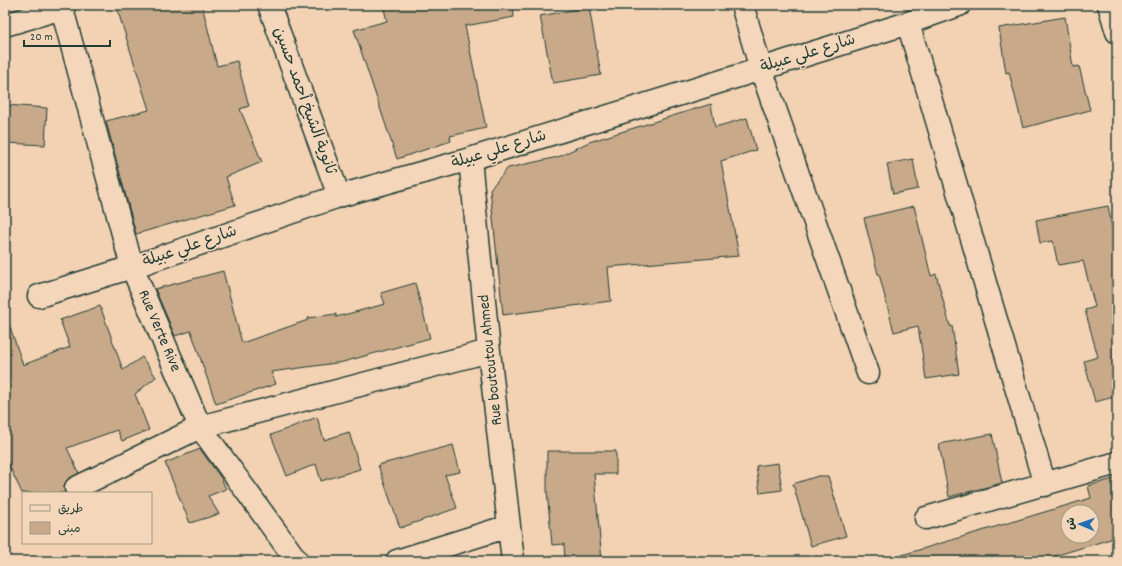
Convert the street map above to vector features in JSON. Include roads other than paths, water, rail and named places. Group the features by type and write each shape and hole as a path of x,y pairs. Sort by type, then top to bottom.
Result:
{"street":[{"name":"ثانوية الشيخ أحمد حسين","path":"269,5 339,196"},
{"path":"742,5 761,69 868,373"},
{"name":"شارع علي عبيلة","path":"39,296 132,267 339,196 470,159 908,23 959,5"},
{"path":"1109,5 1117,32"},
{"path":"5,25 62,6"},
{"name":"Rue Verte Rive","path":"62,6 132,267 200,427 297,561"},
{"path":"908,23 1045,485"},
{"name":"Rue boutoutou Ahmed","path":"470,159 489,351 513,561"},
{"path":"76,488 200,427 489,351"},
{"path":"926,518 1045,485 1117,463"},
{"path":"397,561 509,526"}]}
